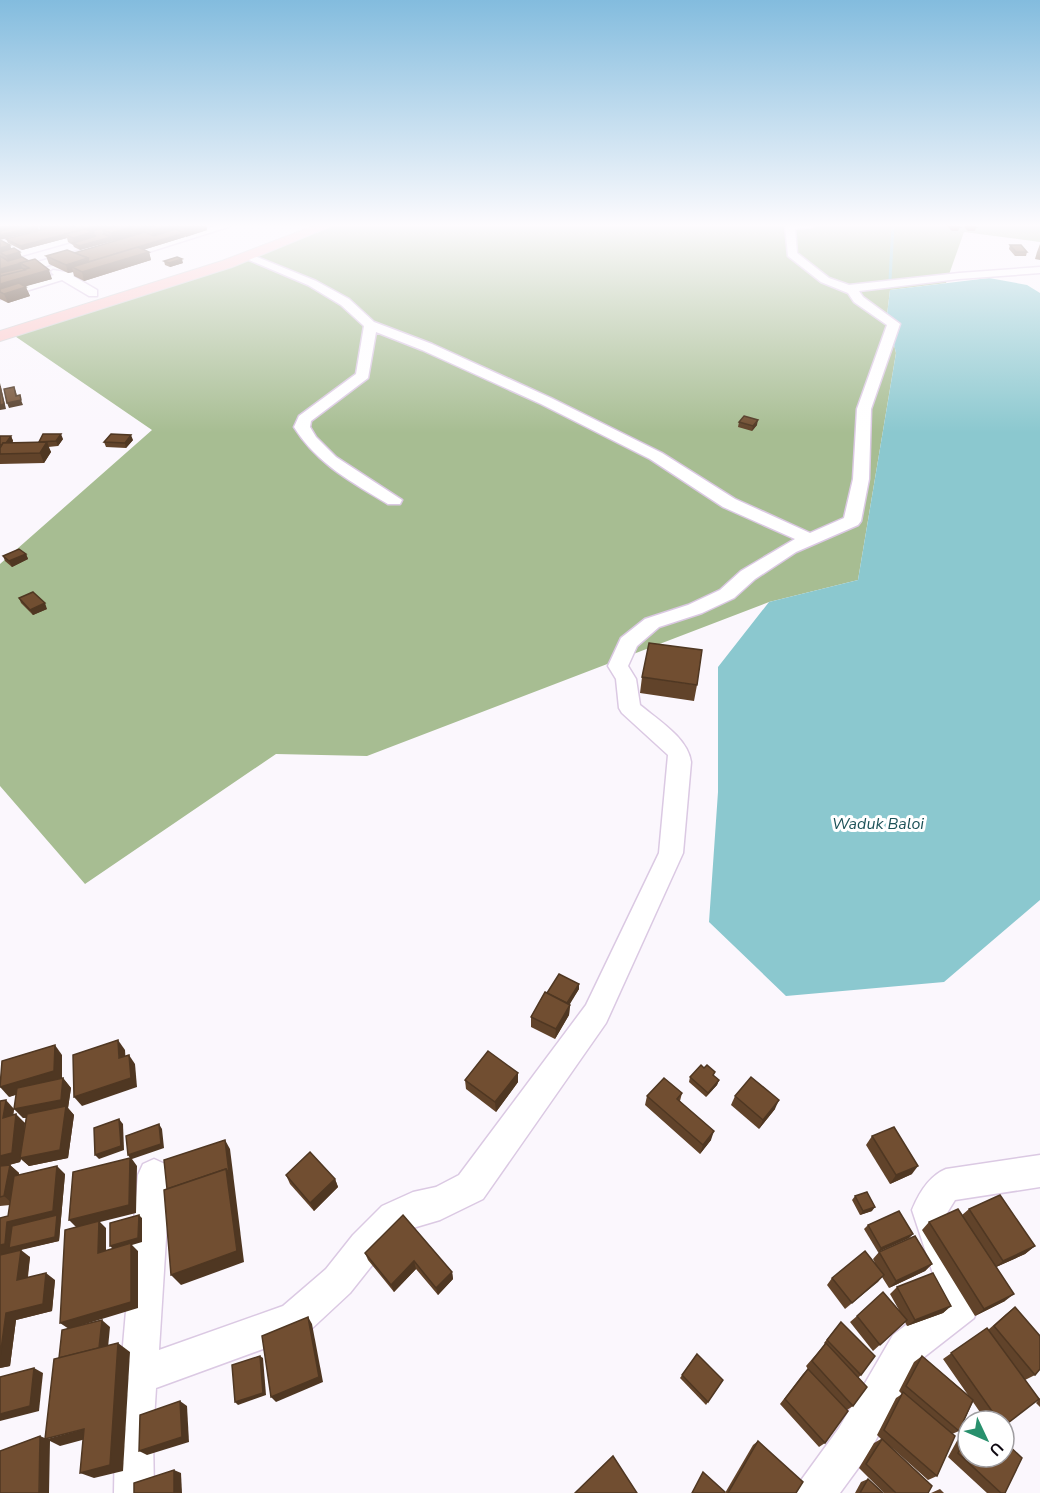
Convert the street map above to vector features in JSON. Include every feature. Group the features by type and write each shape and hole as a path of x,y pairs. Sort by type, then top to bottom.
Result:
{"main road":[{"path":"41,308 78,294"},
{"path":"0,336 133,294"}],"street":[{"path":"331,294 345,302 370,325 426,347 546,401 656,456 729,503 809,539"},
{"path":"139,1376 294,1320 338,1281 365,1247 394,1218 414,1209 440,1203 471,1187 596,1014 670,853 680,762 680,753 630,708 626,679 618,666 628,643 652,623 695,609 727,594 756,570 790,548 852,521 861,479 864,409 894,324 858,299 855,294"},
{"path":"370,325 363,375 304,419 302,427 307,438 322,456 394,500"},
{"path":"816,1493 853,1442 906,1348 961,1305 929,1210 946,1185 1040,1171"},
{"path":"128,1491 139,1376 153,1175"}],"green space":[{"path":"124,294 890,294 887,315 896,353 858,580 769,602 367,756 276,754 85,884 0,786 0,564 152,430 6,330"}],"water":[{"name":"Waduk Baloi","path":"890,294 1040,294 1040,900 944,982 786,996 709,922 718,792 718,667 769,602 858,580 896,353 887,315"}],"building":[{"path":"0,386 4,404 0,405"},
{"path":"14,387 16,396 20,395 21,400 7,403 4,389"},
{"path":"744,416 758,420 753,426 739,422"},
{"path":"43,434 61,434 56,441 39,442"},
{"path":"111,434 131,435 125,443 104,442"},
{"path":"0,436 11,436 6,443 0,445"},
{"path":"47,442 40,453 0,454 3,443"},
{"path":"19,549 26,554 9,561 3,556"},
{"path":"33,592 45,603 30,610 19,598"},
{"path":"649,643 702,650 697,685 642,677"},
{"path":"559,974 579,984 567,1003 547,993"},
{"path":"545,992 570,1005 556,1029 531,1017"},
{"path":"118,1040 119,1058 129,1055 131,1078 74,1097 73,1055"},
{"path":"55,1045 54,1071 0,1087 2,1061"},
{"path":"488,1051 518,1073 495,1102 465,1080"},
{"path":"701,1065 704,1068 707,1065 715,1072 713,1075 719,1080 708,1093 690,1077"},
{"path":"751,1077 779,1100 763,1120 735,1096"},
{"path":"63,1078 61,1100 14,1109 17,1088"},
{"path":"664,1078 682,1093 677,1099 714,1131 703,1145 647,1096"},
{"path":"6,1100 3,1118 16,1114 12,1153 0,1156 0,1101"},
{"path":"66,1106 60,1150 20,1158 27,1114"},
{"path":"119,1119 121,1146 95,1155 94,1128"},
{"path":"159,1124 161,1144 128,1155 126,1136"},
{"path":"894,1127 918,1166 896,1175 872,1136"},
{"path":"225,1140 229,1173 226,1169 167,1189 164,1160"},
{"path":"310,1152 335,1179 310,1203 286,1175"},
{"path":"130,1158 129,1205 69,1220 73,1172"},
{"path":"10,1165 4,1196 0,1197 0,1166"},
{"path":"57,1166 53,1211 7,1222 5,1244 0,1245 0,1218 8,1216 14,1176"},
{"path":"226,1169 237,1251 171,1275 164,1190"},
{"path":"867,1192 875,1207 863,1211 855,1196"},
{"path":"1000,1195 1035,1246 1003,1261 969,1209"},
{"path":"958,1209 1014,1294 984,1309 929,1222"},
{"path":"899,1211 913,1234 881,1248 868,1225"},
{"path":"57,1215 55,1237 9,1248 12,1226"},
{"path":"139,1215 138,1238 110,1246 110,1223"},
{"path":"403,1215 452,1272 436,1288 414,1261 391,1285 365,1253"},
{"path":"99,1221 98,1253 131,1243 131,1302 60,1323 65,1230"},
{"path":"915,1236 932,1264 896,1281 879,1252"},
{"path":"21,1250 17,1280 46,1273 43,1304 6,1313 0,1357 0,1255"},
{"path":"865,1251 884,1275 852,1303 832,1278"},
{"path":"933,1273 951,1306 915,1320 897,1287"},
{"path":"883,1292 907,1320 880,1345 857,1316"},
{"path":"1015,1307 1040,1336 1040,1369 1035,1375 994,1326"},
{"path":"308,1317 319,1377 271,1397 262,1336"},
{"path":"102,1320 99,1348 59,1358 62,1330"},
{"path":"841,1322 875,1356 861,1375 827,1340"},
{"path":"987,1328 1039,1399 1016,1417 1016,1409 991,1409 951,1353"},
{"path":"118,1343 110,1465 80,1473 84,1429 45,1439 54,1359"},
{"path":"826,1343 867,1387 853,1406 812,1361"},
{"path":"697,1354 723,1380 708,1402 682,1375"},
{"path":"260,1356 263,1393 235,1402 232,1365"},
{"path":"922,1356 973,1400 969,1409 956,1409 956,1428 906,1386"},
{"path":"34,1368 30,1406 0,1414 0,1377"},
{"path":"808,1369 848,1411 825,1443 785,1399"},
{"path":"903,1392 955,1436 937,1476 884,1430"},
{"path":"180,1401 182,1437 139,1451 140,1415"},
{"path":"40,1436 39,1493 0,1493 0,1451"},
{"path":"882,1439 932,1486 928,1493 896,1493 866,1464"},
{"path":"758,1441 803,1482 796,1493 728,1493"},
{"path":"1016,1452 1022,1458 1005,1493 1001,1493 975,1469 1016,1469"},
{"path":"613,1456 637,1493 575,1493"},
{"path":"174,1470 174,1493 134,1493 134,1483"},
{"path":"703,1472 725,1492 692,1493"},
{"path":"868,1479 883,1493 860,1493"}]}
